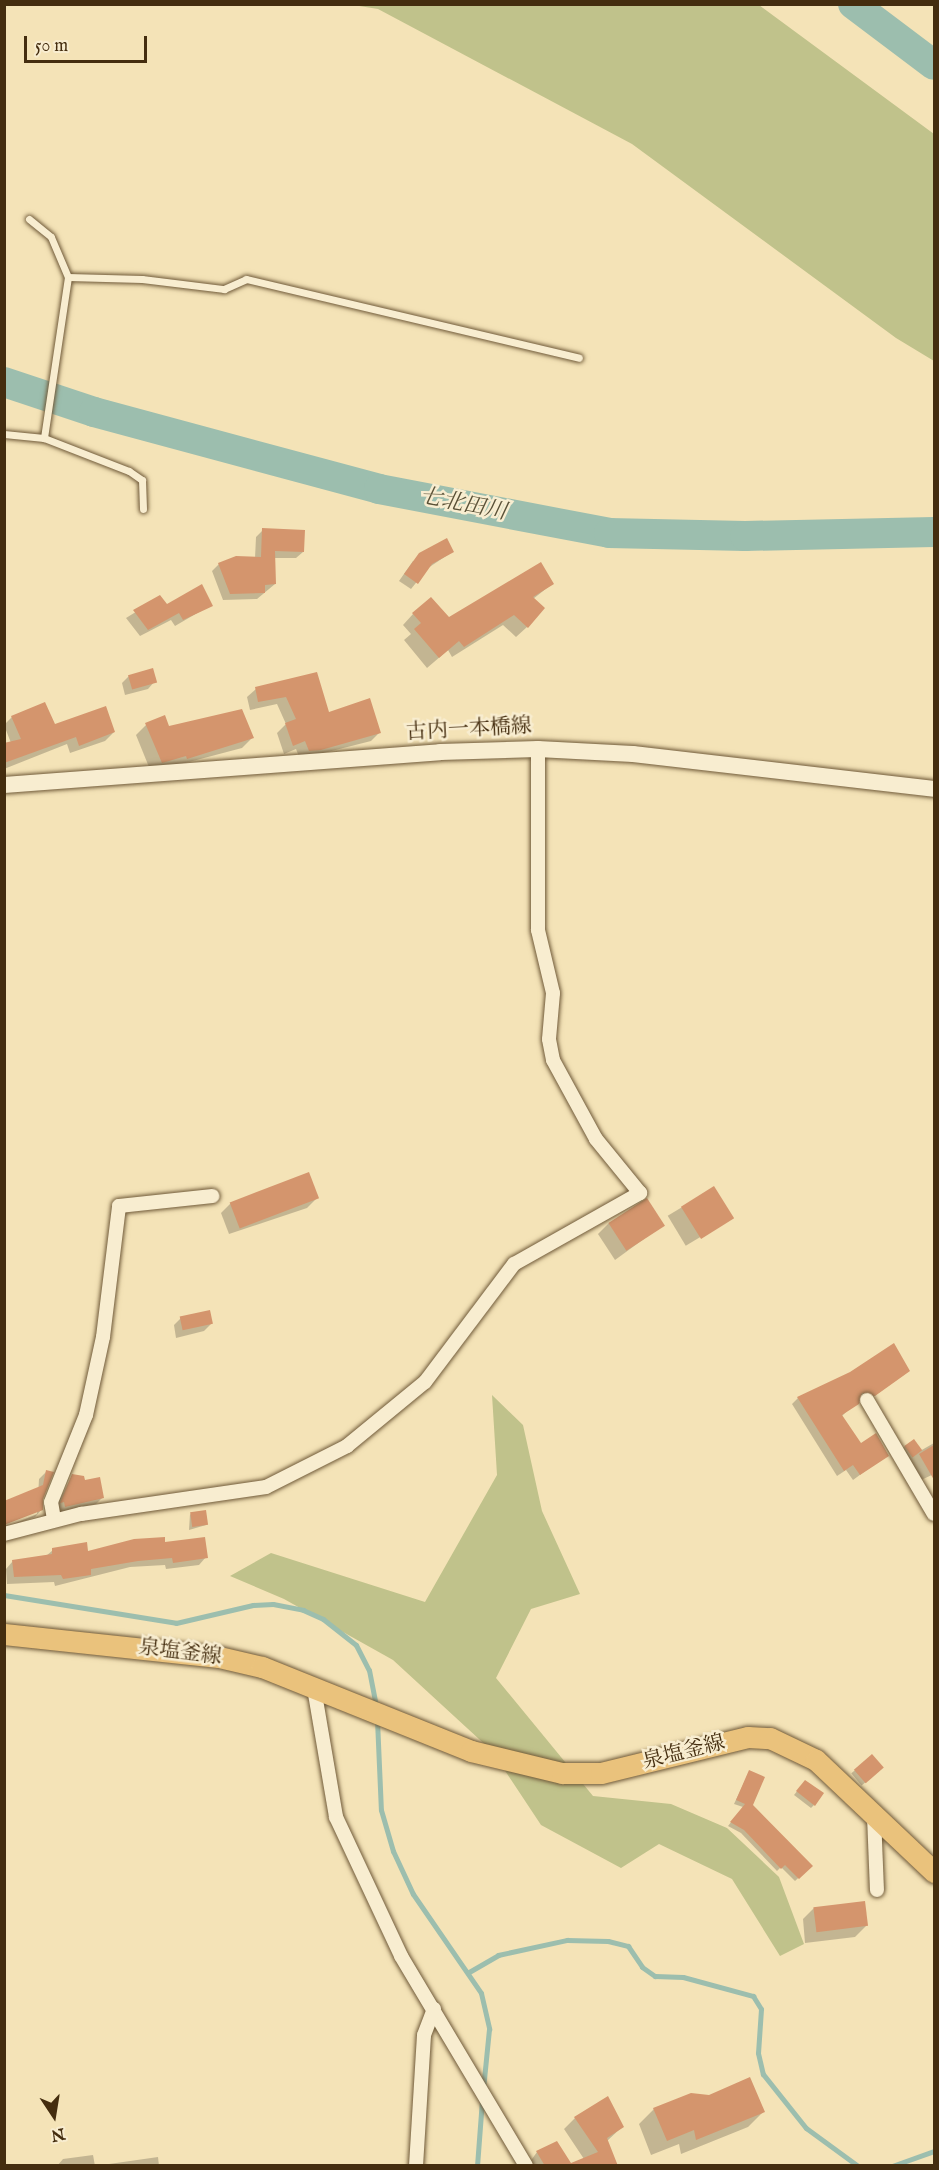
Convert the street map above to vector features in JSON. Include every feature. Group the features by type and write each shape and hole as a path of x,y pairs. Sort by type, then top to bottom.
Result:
{"main road":[{"name":"泉塩釜線","path":"4,1634 219,1657 262,1667 394,1718 471,1751 562,1773 601,1773 748,1737 770,1738 816,1760 934,1872"}],"street":[{"name":"古内一本橋線","path":"4,785 441,752 538,749 643,755 934,789"},
{"path":"4,1534 54,1519 266,1487 346,1446 425,1382 514,1264 640,1193 596,1139 553,1060 549,1039 553,993 538,930 538,749"},
{"path":"54,1519 51,1502 86,1414 103,1336 119,1206 212,1196"},
{"path":"867,1400 934,1514"},
{"path":"315,1688 336,1817 401,1956 526,2166"},
{"path":"874,1816 877,1890"},
{"path":"416,2166 424,2035 434,2009"}],"lane":[{"path":"29,219 51,237 68,277 44,438"},
{"path":"68,277 142,279 224,289 246,279 579,358"},
{"path":"4,434 44,438 129,471 142,480 143,509"}],"green space":[{"path":"353,5 759,5 934,134 934,361 896,338 632,144 378,9"},
{"path":"492,1395 523,1425 542,1511 580,1594 531,1609 496,1678 593,1796 671,1804 727,1828 779,1877 804,1944 780,1956 732,1879 659,1844 621,1868 541,1825 492,1751 393,1660 284,1599 230,1576 271,1553 425,1602 497,1475"}],"building":[{"path":"262,528 305,530 304,552 275,551 276,584 265,585 265,593 230,594 218,563 236,556 261,557"},
{"path":"447,538 454,552 432,564 418,584 404,574 419,553"},
{"path":"541,562 554,584 533,597 545,608 528,628 514,615 464,647 459,641 439,658 414,629 421,623 412,613 431,597 449,617"},
{"path":"202,584 213,606 183,620 179,613 148,630 133,610 160,595 167,604"},
{"path":"153,668 157,682 132,690 128,675"},
{"path":"317,672 329,712 370,698 381,733 321,750 309,751 305,741 293,746 285,723 296,719 286,697 258,702 255,687"},
{"path":"45,702 55,724 106,706 115,732 79,746 76,737 4,763 4,743 21,739 11,716"},
{"path":"242,709 254,738 187,759 186,756 162,763 145,723 165,715 169,726"},
{"path":"309,1172 319,1198 240,1229 230,1202"},
{"path":"714,1186 734,1218 701,1239 681,1207"},
{"path":"647,1198 665,1226 626,1251 608,1223"},
{"path":"210,1310 213,1324 183,1330 180,1316"},
{"path":"894,1343 910,1371 875,1396 862,1393 859,1404 842,1415 861,1443 876,1433 889,1456 860,1475 853,1465 844,1471 797,1397 850,1372"},
{"path":"914,1439 922,1450 913,1457 904,1446"},
{"path":"934,1445 934,1480 919,1454"},
{"path":"46,1470 54,1472 43,1499 43,1510 4,1525 4,1501 43,1485"},
{"path":"72,1474 84,1476 85,1480 100,1477 104,1498 65,1507 64,1502 60,1503"},
{"path":"206,1510 208,1525 192,1527 190,1512"},
{"path":"165,1537 165,1542 205,1537 208,1558 173,1563 172,1558 138,1561 91,1569 91,1575 63,1579 61,1575 14,1577 12,1560 52,1554 52,1548 87,1542 88,1551 134,1539"},
{"path":"872,1754 884,1768 866,1783 854,1770"},
{"path":"749,1770 765,1777 753,1805 813,1866 799,1879 785,1865 781,1869 744,1830 730,1822 745,1804 736,1800"},
{"path":"805,1780 824,1793 815,1806 796,1791"},
{"path":"865,1901 868,1926 816,1932 813,1907"},
{"path":"750,2077 765,2112 696,2140 694,2130 667,2141 653,2108 691,2093 709,2095"},
{"path":"608,2096 624,2127 607,2138 618,2166 545,2166 536,2151 557,2141 571,2163 598,2152 574,2117"}],"waterway":[{"name":"七北田川","path":"853,4 934,65"},
{"name":"七北田川","path":"4,382 94,412 379,489 609,533 745,536 934,532"},
{"path":"4,1595 176,1623 253,1605 273,1604 303,1610 323,1619 356,1645 369,1670 376,1707"},
{"path":"377,1720 381,1810 393,1851 413,1894 481,1993 489,2029 483,2089"},
{"path":"469,1972 498,1955 567,1940 608,1941 628,1946 642,1967 655,1976 683,1977 753,1996 761,2009 758,2053 763,2074 806,2128 858,2166"},
{"path":"477,2166 482,2099"},
{"path":"892,2166 934,2151"}]}
